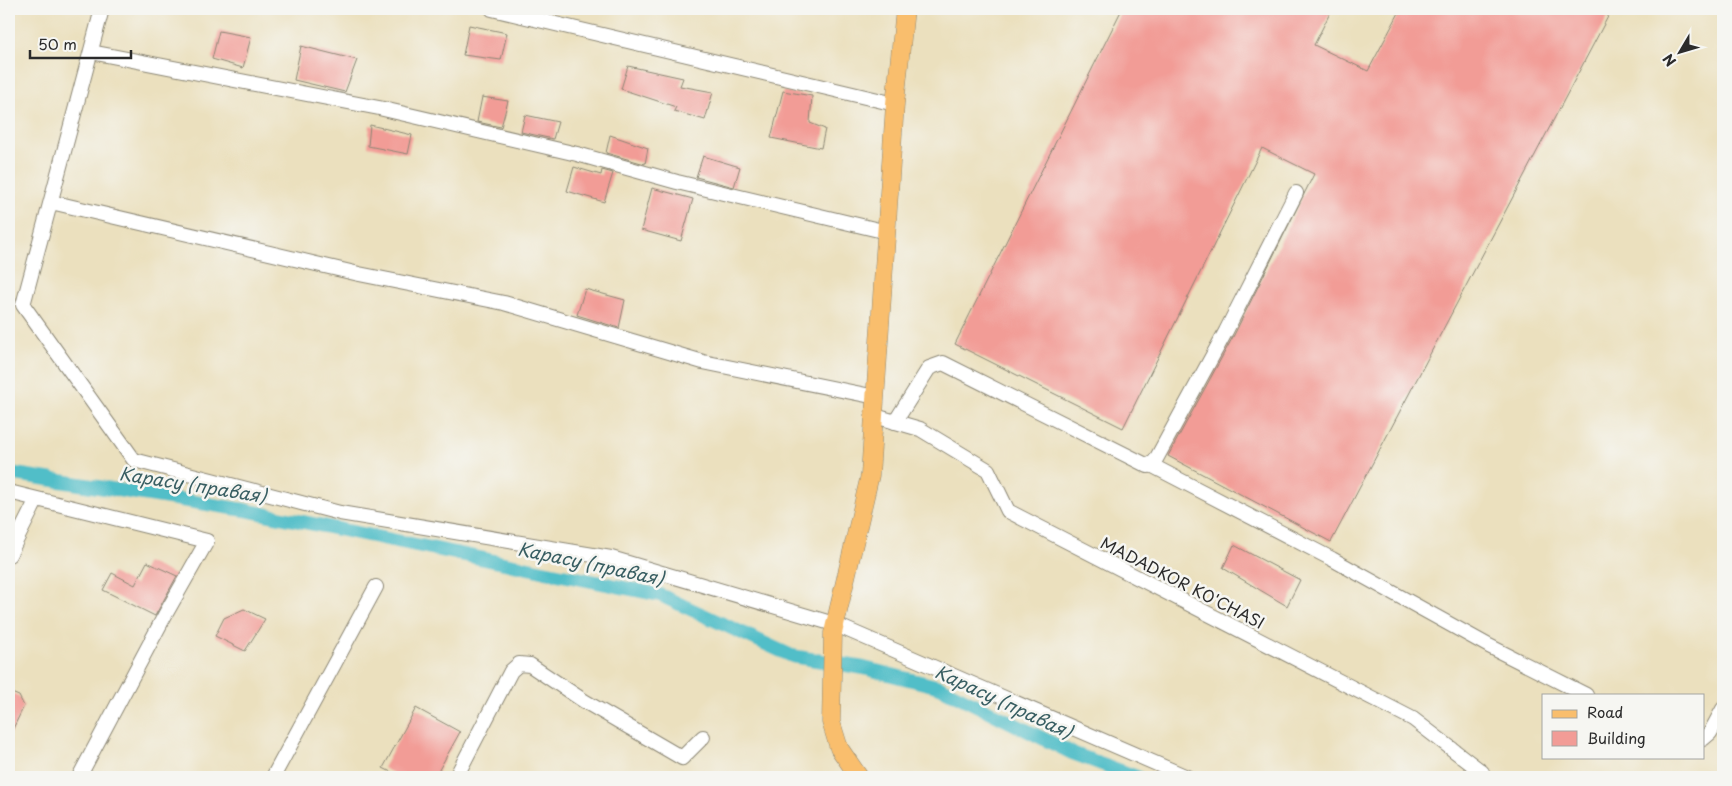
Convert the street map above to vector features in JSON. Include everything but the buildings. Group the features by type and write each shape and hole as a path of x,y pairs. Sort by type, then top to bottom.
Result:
{"main road":[{"path":"859,777 839,748 834,735 830,692 833,628 870,475 895,104 905,9"}],"street":[{"path":"102,9 23,305 134,460 340,513 611,558 833,628 1187,777"},
{"path":"492,9 895,104"},
{"path":"90,52 379,108 577,154 677,182 887,232"},
{"path":"1150,465 1155,461 1226,331 1296,193"},
{"path":"51,202 359,274 504,304 703,362 876,397"},
{"path":"895,422 929,368 943,362 1148,466 1150,465 1332,559 1489,646 1584,694"},
{"name":"MADADKOR KO'CHASI","path":"875,416 920,429 988,470 1008,511 1413,719 1482,772 1478,777"},
{"path":"9,492 36,501 207,541 165,614 79,777"},
{"path":"9,555 36,501"},
{"path":"273,777 376,587"},
{"path":"456,777 511,671 519,664 530,665 584,701 682,758 703,737"},
{"path":"1704,738 1710,734 1723,708"}],"waterway":[{"name":"Карасу (правая)","path":"9,473 245,510 660,595 792,656 864,668 940,687 1072,753 1137,777"}]}
